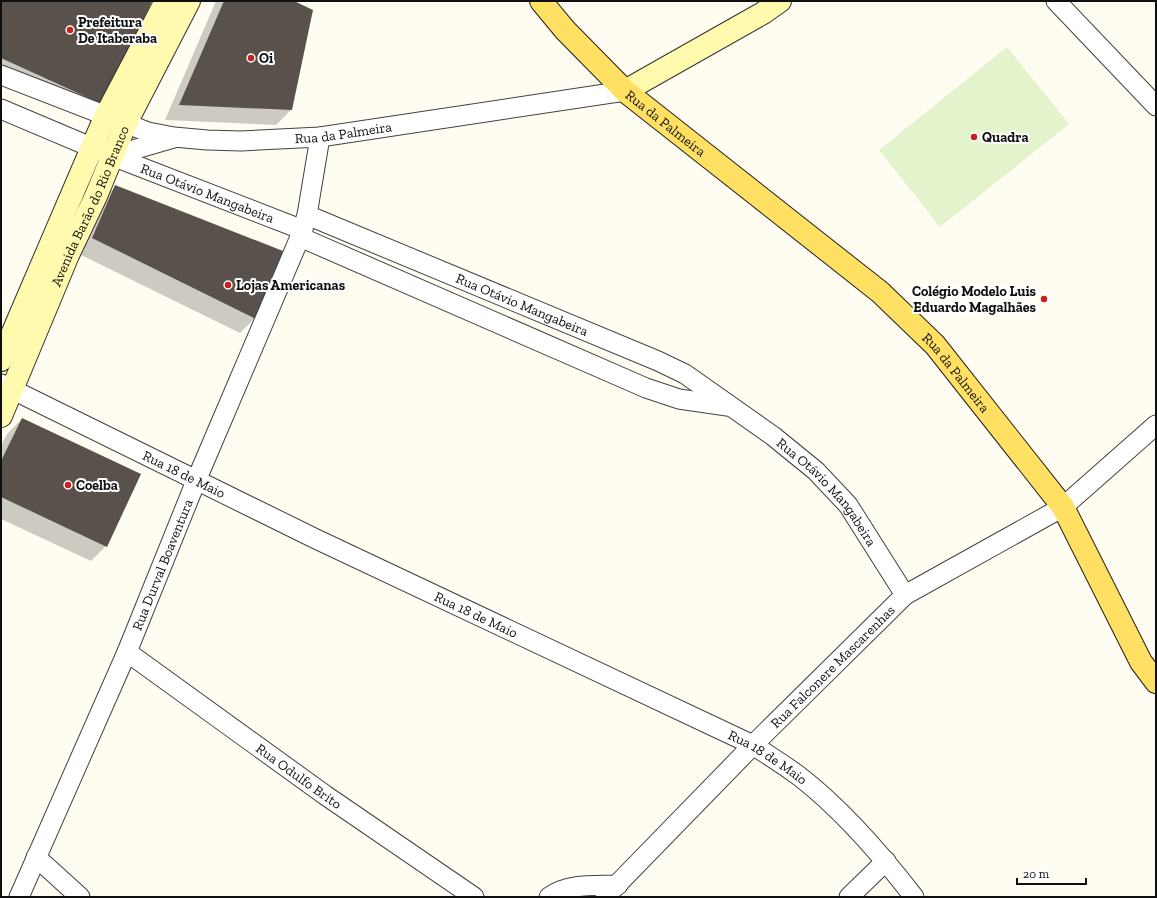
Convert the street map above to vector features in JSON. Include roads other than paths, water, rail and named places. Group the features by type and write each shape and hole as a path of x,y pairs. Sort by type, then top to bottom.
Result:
{"main road":[{"path":"541,1 565,30 625,91"},
{"name":"Rua da Palmeira","path":"625,91 880,292 915,324 935,345 1063,507 1141,662 1156,682"}],"street":[{"name":"Avenida Barão do Rio Branco","path":"1,416 7,387 96,196 106,114 166,1"},
{"name":"Avenida Barão do Rio Branco","path":"1,360 102,152 126,123 189,1"},
{"path":"625,91 762,13 780,1"},
{"path":"1056,1 1156,106"},
{"path":"1,75 106,114"},
{"name":"Rua da Palmeira","path":"106,114 148,132 174,137 241,141 320,137 625,91"},
{"name":"Rua Otávio Mangabeira","path":"1,108 102,152 303,228 481,287 658,361 685,374 773,436 816,471 848,505 905,595"},
{"path":"102,152 174,137"},
{"name":"Rua Durval Boaventura","path":"19,897 127,652 196,481 303,228 320,137"},
{"name":"Rua Otávio Mangabeira","path":"303,228 471,312 646,388 679,399 730,406"},
{"path":"471,312 481,287"},
{"name":"Rua 18 de Maio","path":"7,387 316,540 753,745 798,776 836,808 886,861 914,897"},
{"name":"Rua Falconere Mascarenhas","path":"549,897 557,891 583,885 612,891 753,745 905,595 1063,507 1156,425"},
{"name":"Rua Odulfo Brito","path":"127,652 325,795 474,897"},
{"path":"36,857 80,897"},
{"path":"849,897 886,861"}],"place":[{"name":"Prefeitura De Itaberaba","path":"70,30"},
{"name":"Oi","path":"251,58"},
{"name":"Quadra","path":"974,137"},
{"name":"Lojas Americanas","path":"228,285"},
{"name":"Colégio Modelo Luis Eduardo Magalhães","path":"1044,299"},
{"name":"Coelba","path":"68,485"}]}
